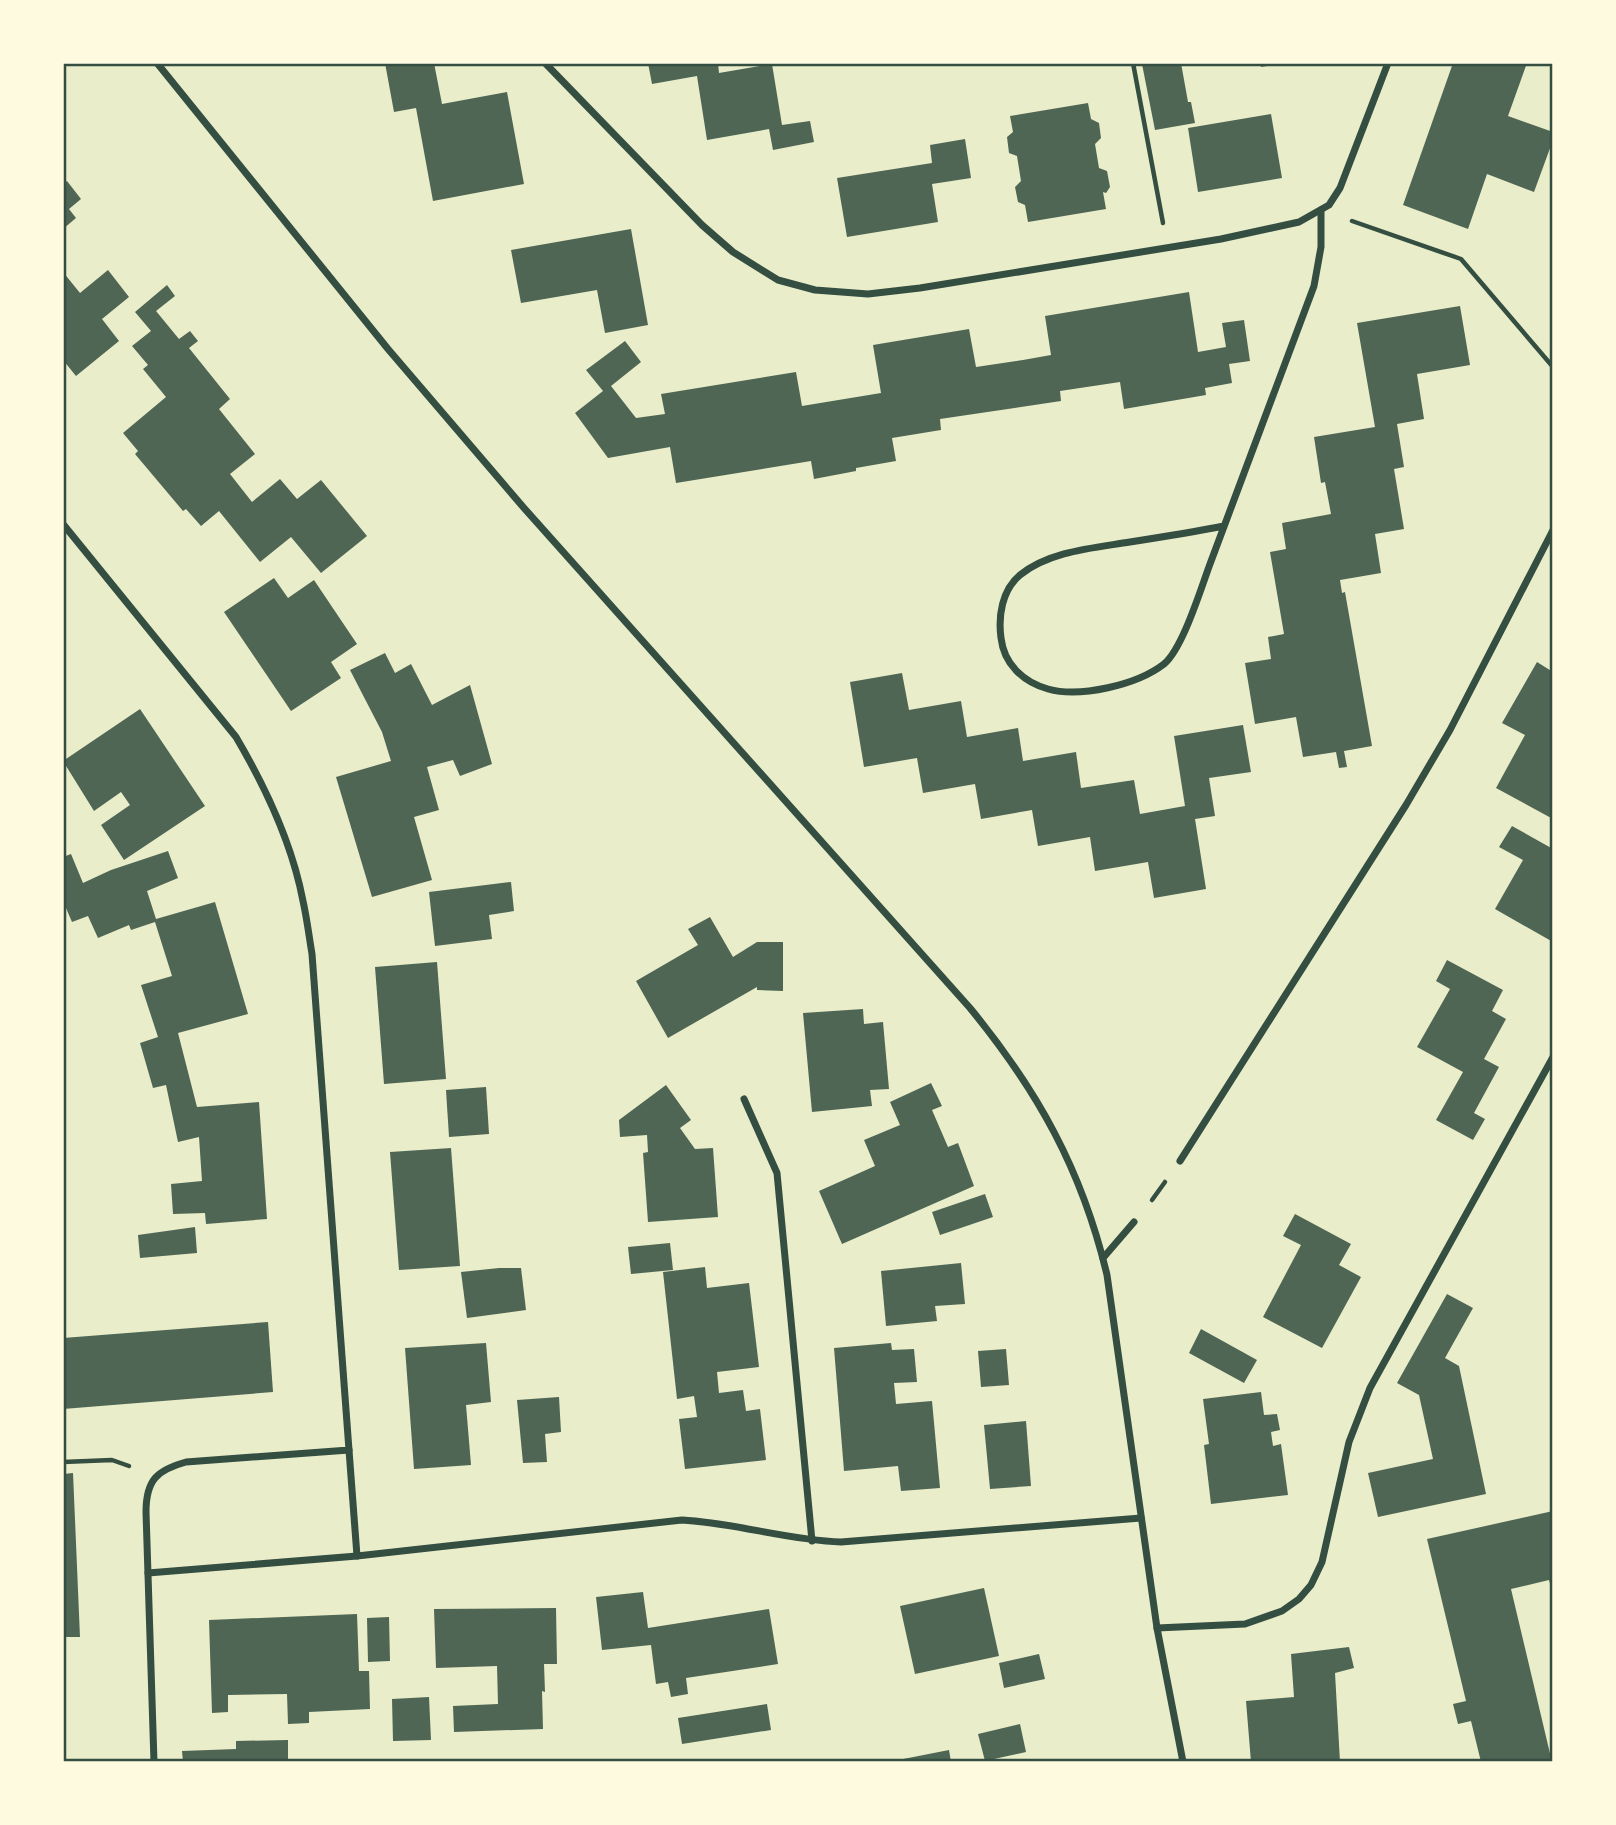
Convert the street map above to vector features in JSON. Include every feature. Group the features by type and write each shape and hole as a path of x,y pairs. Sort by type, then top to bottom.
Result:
{"street":[{"path":"157,63 388,349 524,508 985,1027 1037,1100 1068,1157 1085,1198 1103,1258 1113,1307 1157,1628 1183,1762"},
{"path":"545,63 702,225 733,252 778,280 797,286 832,293 868,294 920,288 1167,247 1299,222 1329,205 1345,179 1388,63"},
{"path":"1224,526 1068,553 1038,564 1019,576 1007,592 999,626 1006,658 1016,672 1028,681 1062,692 1092,690 1122,683 1145,675 1165,663 1185,629 1224,526 1314,286 1321,247 1321,210"},
{"path":"63,524 236,737 256,771 296,872 312,954 357,1556"},
{"path":"1180,1161 1418,786 1450,730 1553,530"},
{"path":"1157,1628 1245,1624 1282,1611 1299,1599 1311,1585 1322,1562 1349,1442 1370,1388 1553,1056"},
{"path":"744,1099 776,1173 812,1541"},
{"path":"1103,1258 1134,1222"},
{"path":"154,1762 146,1500 152,1482 164,1469 186,1462 349,1450"},
{"path":"148,1573 357,1556 681,1520 731,1525 812,1541 872,1541 1142,1518"}],"path":[{"path":"1133,63 1167,247"},
{"path":"1321,210 1461,259 1553,367"},
{"path":"1134,1222 1180,1161"},
{"path":"63,1462 111,1460 157,1475"}],"building":[{"path":"385,63 434,63 442,104 507,92 524,184 433,201 416,108 394,112"},
{"path":"648,63 718,63 719,73 772,64 782,125 810,121 814,142 773,150 769,129 707,140 697,76 652,84"},
{"path":"1181,63 1195,123 1155,130 1142,64"},
{"path":"1260,63 1279,63 1280,64 1261,67"},
{"path":"1453,63 1527,63 1508,116 1553,132 1553,140 1534,192 1487,174 1468,229 1403,205"},
{"path":"1088,103 1091,119 1099,123 1101,138 1095,144 1099,168 1107,171 1110,187 1106,193 1103,192 1106,209 1028,222 1025,205 1018,202 1015,187 1021,181 1017,156 1009,153 1007,137 1013,132 1010,116"},
{"path":"1271,114 1282,178 1198,192 1188,128"},
{"path":"965,139 971,178 932,184 938,222 847,237 837,178 932,163 930,145"},
{"path":"67,181 81,199 69,209 76,218 63,229 63,184"},
{"path":"631,229 648,325 605,333 597,290 521,303 511,250"},
{"path":"108,270 129,297 102,319 119,341 76,376 63,360 63,272 80,293"},
{"path":"167,285 175,296 156,311 179,339 190,331 198,341 189,348 230,399 219,409 255,454 230,474 252,502 280,479 297,499 321,480 367,536 321,573 291,537 260,562 219,511 201,526 186,509 183,511 135,454 138,451 123,433 166,397 143,369 148,365 132,346 151,331 135,312"},
{"path":"1189,292 1198,352 1226,347 1222,323 1244,320 1250,361 1229,364 1232,383 1205,388 1206,395 1124,409 1120,382 1060,391 1061,401 940,419 941,430 892,438 896,461 856,468 856,471 814,479 811,461 676,483 670,447 608,458 575,413 603,391 586,370 625,341 641,362 611,386 636,418 665,414 661,394 796,372 802,406 881,393 873,345 969,329 976,367 1023,360 1051,355 1045,316"},
{"path":"1460,306 1470,365 1417,374 1424,419 1397,424 1404,467 1394,469 1404,529 1375,534 1381,573 1340,580 1342,593 1345,592 1372,746 1344,751 1347,767 1339,768 1336,752 1303,757 1296,717 1255,724 1245,663 1271,659 1268,637 1284,634 1270,552 1286,549 1282,523 1331,514 1325,482 1321,483 1314,437 1375,427 1357,323"},
{"path":"274,578 288,598 314,580 357,644 331,662 341,678 291,711 224,612"},
{"path":"385,653 395,673 411,664 432,705 470,685 492,764 460,776 453,760 427,767 439,810 414,817 432,880 372,897 336,777 391,761 382,732 350,670"},
{"path":"1537,662 1553,672 1553,819 1496,788 1525,735 1502,723"},
{"path":"902,673 909,710 961,701 967,737 1018,728 1023,761 1076,752 1081,788 1134,780 1140,814 1185,806 1174,736 1243,725 1251,772 1209,778 1215,816 1195,819 1206,889 1154,898 1148,862 1095,871 1090,837 1038,846 1032,810 981,819 975,784 923,793 917,758 864,767 850,682"},
{"path":"140,709 205,806 124,860 101,825 130,805 121,792 94,811 63,761"},
{"path":"1512,826 1553,849 1553,942 1495,909 1523,860 1499,847"},
{"path":"168,851 178,878 147,891 156,919 215,902 248,1014 178,1033 197,1107 259,1102 267,1219 206,1224 205,1213 173,1214 171,1184 202,1181 199,1137 178,1142 166,1085 153,1088 140,1043 158,1037 141,985 172,976 155,922 131,930 129,925 98,938 88,916 72,922 63,901 63,857 71,854 83,883 111,870"},
{"path":"511,882 514,911 489,915 492,939 435,946 429,892"},
{"path":"710,917 733,957 757,942 783,942 783,991 757,990 757,987 668,1038 636,981 698,945 688,929"},
{"path":"1447,960 1503,990 1492,1011 1506,1019 1484,1059 1499,1067 1474,1113 1485,1119 1473,1140 1436,1120 1463,1072 1417,1047 1450,989 1436,981"},
{"path":"437,962 446,1079 384,1084 375,967"},
{"path":"863,1009 864,1024 883,1022 889,1089 870,1090 872,1106 812,1112 803,1013"},
{"path":"931,1083 942,1106 932,1110 948,1147 958,1143 974,1186 842,1244 819,1191 875,1166 864,1140 900,1125 890,1102"},
{"path":"666,1085 691,1120 680,1128 695,1149 713,1148 718,1217 648,1222 643,1153 648,1152 647,1135 620,1137 619,1120"},
{"path":"486,1087 489,1134 449,1137 446,1090"},
{"path":"451,1148 460,1266 399,1270 390,1152"},
{"path":"985,1194 993,1217 940,1235 932,1212"},
{"path":"1295,1214 1351,1244 1339,1265 1361,1277 1322,1348 1263,1317 1301,1245 1283,1236"},
{"path":"195,1227 197,1253 140,1258 138,1235"},
{"path":"670,1243 673,1270 631,1274 628,1247"},
{"path":"961,1263 965,1304 935,1306 937,1321 886,1326 881,1271"},
{"path":"705,1267 707,1288 749,1283 759,1367 717,1372 719,1393 743,1390 746,1411 760,1409 766,1460 685,1469 679,1419 697,1417 694,1396 677,1399 663,1272"},
{"path":"521,1268 526,1310 467,1318 461,1272"},
{"path":"1447,1294 1473,1308 1445,1358 1459,1366 1486,1494 1378,1517 1368,1473 1433,1459 1419,1395 1397,1383"},
{"path":"268,1322 273,1392 63,1409 63,1338"},
{"path":"1201,1329 1257,1360 1244,1383 1189,1353"},
{"path":"486,1343 491,1402 466,1405 471,1465 414,1469 405,1348"},
{"path":"891,1343 892,1350 914,1349 917,1382 894,1383 896,1404 932,1401 940,1488 901,1491 898,1466 844,1471 834,1348"},
{"path":"1006,1349 1009,1385 981,1387 978,1351"},
{"path":"1261,1392 1264,1415 1277,1414 1280,1430 1271,1432 1273,1446 1281,1444 1288,1495 1211,1504 1204,1445 1209,1444 1203,1399"},
{"path":"559,1397 561,1432 545,1434 547,1462 523,1463 517,1400"},
{"path":"1026,1421 1031,1486 990,1489 984,1425"},
{"path":"73,1473 80,1637 63,1637 63,1474"},
{"path":"1553,1511 1553,1594 1549,1580 1511,1589 1552,1762 1481,1762 1471,1721 1458,1724 1453,1704 1466,1701 1427,1539"},
{"path":"984,1588 999,1656 915,1674 900,1606"},
{"path":"643,1592 648,1628 769,1609 778,1664 686,1678 688,1694 671,1697 668,1682 656,1684 651,1645 602,1650 596,1597"},
{"path":"556,1608 557,1664 544,1664 543,1729 454,1732 453,1706 498,1704 497,1666 436,1668 434,1609"},
{"path":"357,1614 359,1671 369,1671 370,1709 309,1712 309,1723 288,1724 287,1694 228,1695 228,1712 212,1713 209,1620"},
{"path":"389,1617 390,1661 368,1662 367,1618"},
{"path":"1349,1647 1354,1668 1335,1673 1340,1762 1251,1762 1246,1701 1294,1697 1291,1654"},
{"path":"1039,1654 1045,1679 1004,1688 999,1663"},
{"path":"429,1697 431,1740 393,1741 392,1699"},
{"path":"767,1704 771,1730 682,1744 678,1718"},
{"path":"1020,1724 1026,1752 985,1761 978,1734"},
{"path":"288,1740 288,1762 183,1762 182,1751 236,1749 236,1741"},
{"path":"949,1750 951,1762 893,1762 893,1761"}]}
